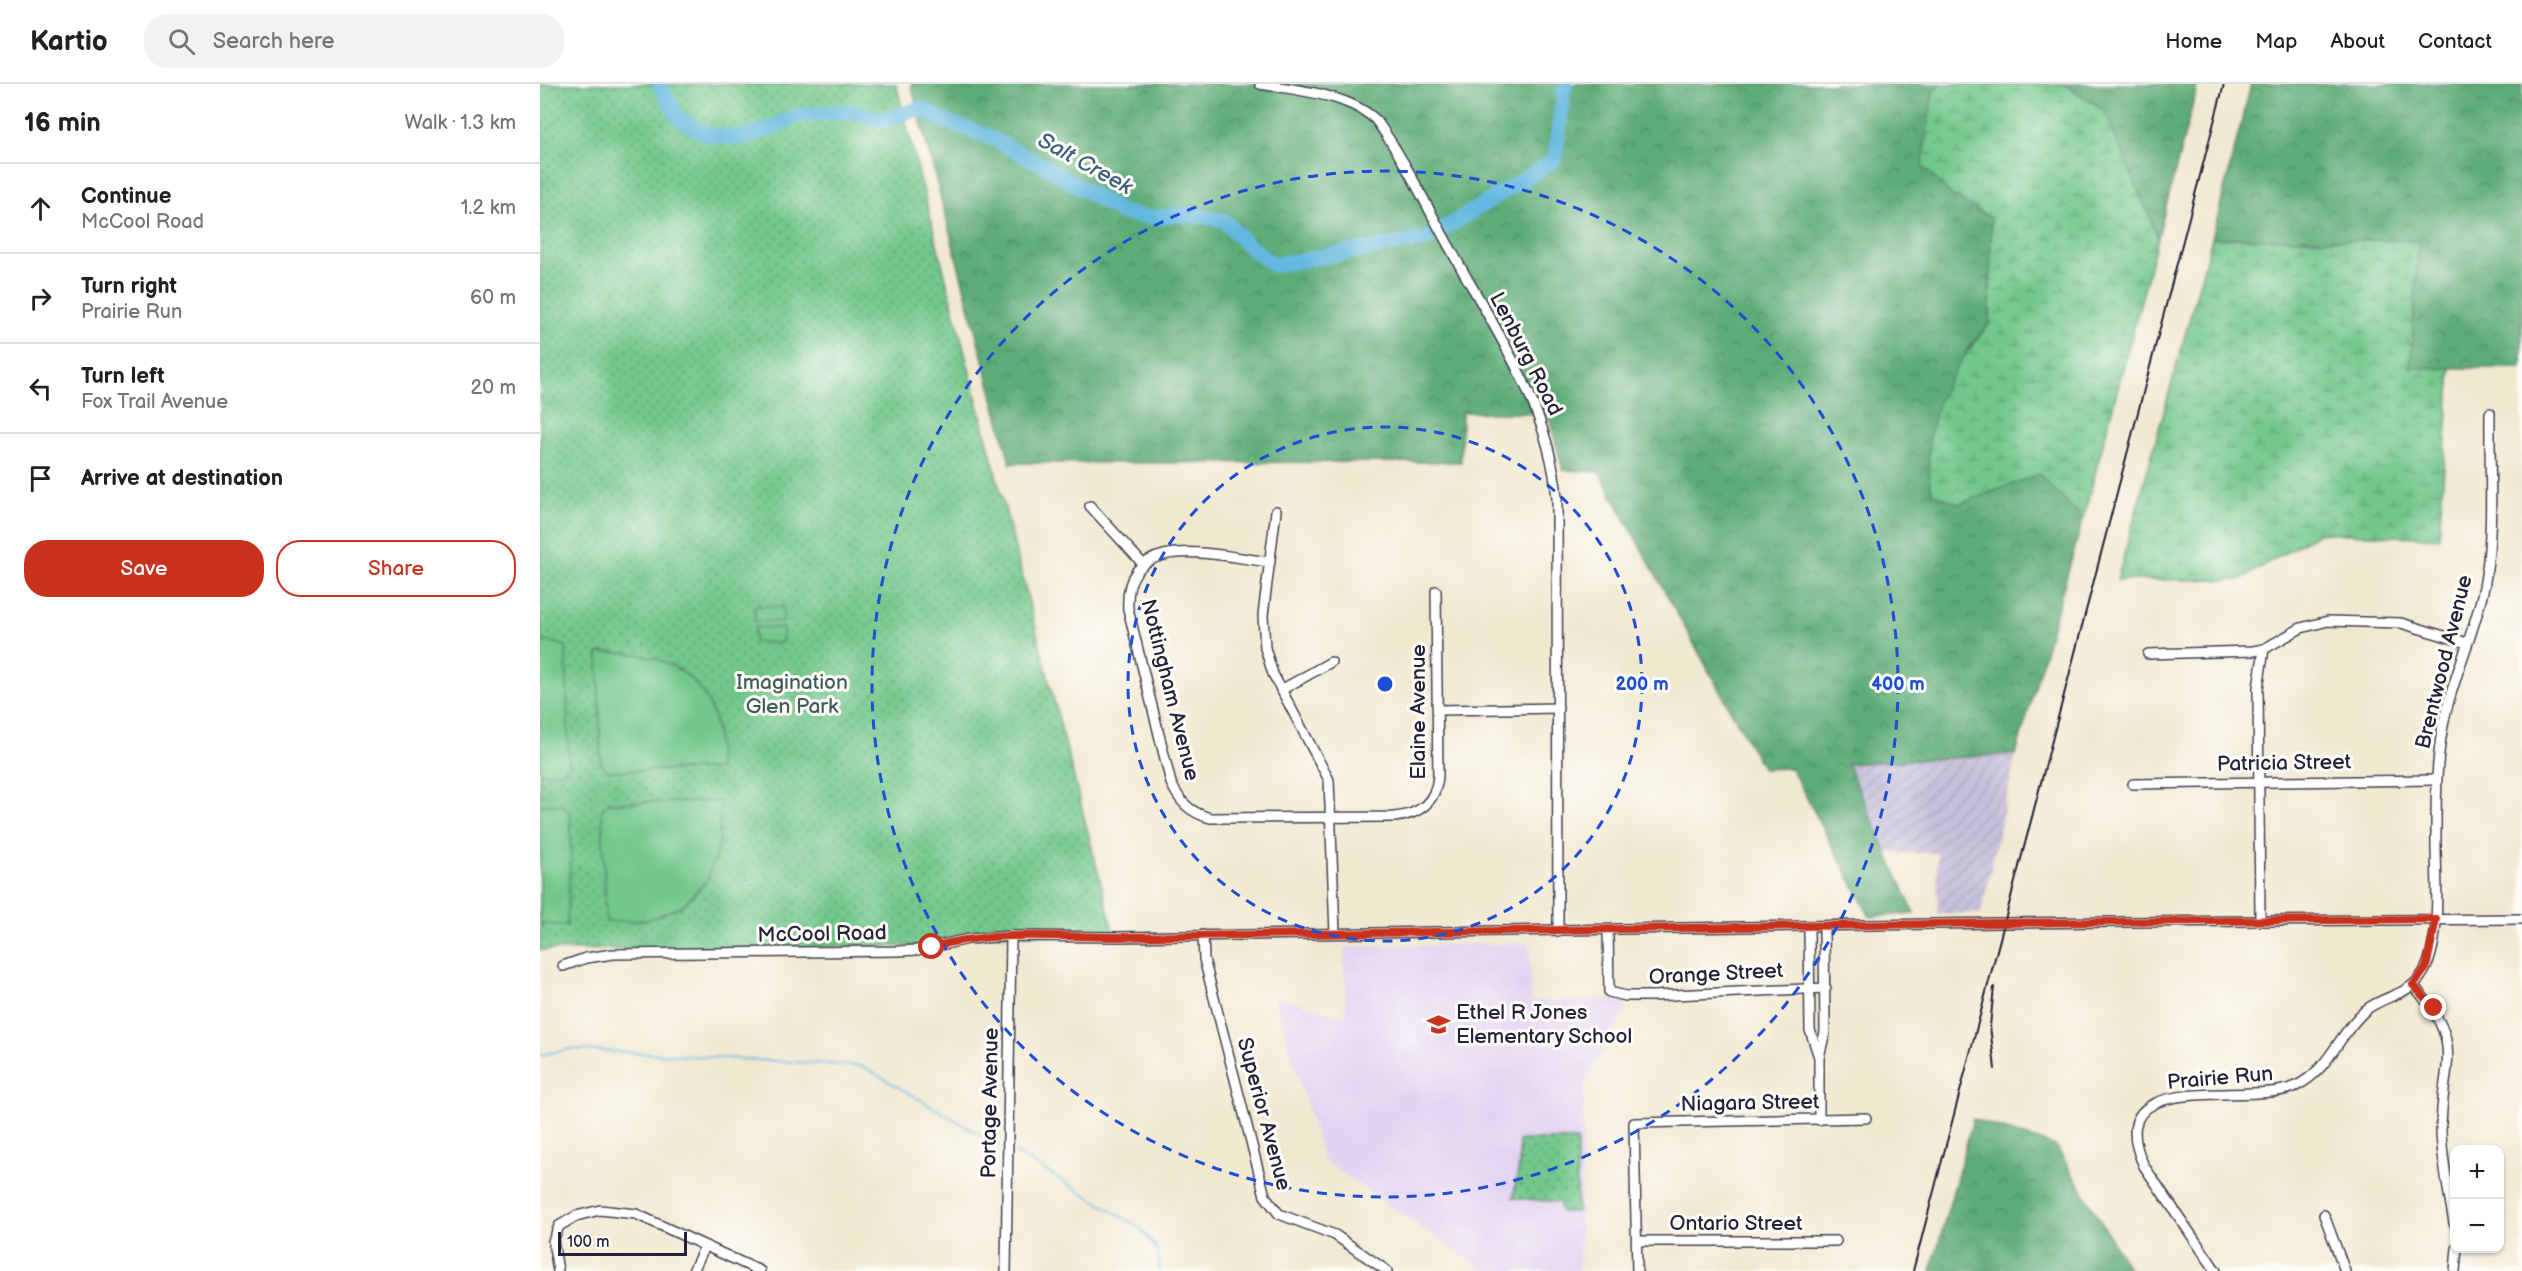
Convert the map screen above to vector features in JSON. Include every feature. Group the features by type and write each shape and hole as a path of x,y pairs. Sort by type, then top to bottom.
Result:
{"street":[{"name":"Lenburg Road","path":"1260,84 1326,97 1363,109 1383,130 1529,393 1551,454 1555,475 1558,553 1558,931"},
{"name":"Brentwood Avenue","path":"2436,919 2436,780 2445,717 2486,572 2490,413"},
{"path":"1090,506 1143,564 1172,552 1270,562"},
{"path":"1276,511 1263,634 1268,661 1281,690 1325,768 1332,794 1335,933"},
{"name":"Nottingham Avenue","path":"1143,564 1131,580 1128,609 1171,783 1182,803 1199,815 1210,818 1332,818"},
{"name":"Elaine Avenue","path":"1332,818 1404,816 1424,808 1436,792 1438,783 1436,591"},
{"path":"2148,654 2242,652 2265,649 2301,628 2328,621 2401,623 2467,644"},
{"path":"2260,920 2258,688 2265,649"},
{"path":"1281,690 1331,662"},
{"path":"1438,710 1558,708"},
{"name":"Patricia Street","path":"2133,784 2436,780"},
{"path":"2436,919 2426,968 2413,985 2434,1008 2443,1025 2448,1045 2449,1066 2441,1130 2450,1201"},
{"name":"McCool Road","path":"563,966 586,958 613,954 908,951 969,939 1011,936 1608,931 2260,920 2522,919"},
{"path":"1809,927 1810,1030 1819,1057"},
{"path":"1819,1120 1819,1057 1825,1032 1824,927"},
{"name":"Orange Street","path":"1608,931 1609,992 1626,996 1652,996 1826,987"},
{"name":"Superior Avenue","path":"1203,935 1204,959 1265,1196 1279,1214 1335,1235 1387,1271"},
{"name":"Portage Avenue","path":"1006,1271 1011,936"},
{"name":"Prairie Run","path":"2216,1271 2144,1166 2135,1147 2134,1129 2140,1116 2148,1105 2164,1099 2183,1096 2279,1092 2296,1086 2315,1075 2355,1020 2369,1008 2413,985"},
{"name":"Niagara Street","path":"1637,1241 1634,1123 1866,1118"},
{"path":"558,1271 553,1250 555,1233 559,1226 586,1212 614,1210 636,1214 760,1271"},
{"path":"2324,1215 2345,1271"},
{"path":"1637,1241 1637,1271"},
{"name":"Ontario Street","path":"1637,1241 1836,1241"},
{"path":"693,1271 705,1246"},
{"path":"2455,1271 2457,1253"}],"shaded area":[{"path":"2016,754 1981,913 1938,914 1937,853 1886,853 1847,764"},
{"path":"1530,943 1531,1001 1625,1000 1624,1012 1584,1084 1579,1271 1485,1271 1323,1160 1274,996 1346,1017 1344,947"}],"green space":[{"name":"Imagination Glen Park","path":"540,84 896,84 1114,934 966,935 919,946 540,950"},
{"path":"911,84 1940,84 1933,92 1953,196 1991,218 1990,323 1965,352 1959,504 2039,474 2083,519 2016,754 1847,764 1914,913 1870,917 1791,768 1763,769 1599,472 1563,470 1548,414 1462,412 1461,462 1010,463"},
{"path":"1940,84 2064,84 2104,110 2158,237 2083,519 2039,474 1959,504 1932,493 1929,444 1939,401 1960,362 1990,323 1991,218 1953,196 1922,166 1933,92"},
{"path":"2064,84 2198,84 2158,237 2104,110"},
{"path":"2251,84 2522,84 2522,368 2410,368 2418,241 2212,238"},
{"path":"2212,238 2419,241 2410,368 2451,368 2439,538 2319,533 2239,580 2117,580"},
{"path":"755,606 783,607 783,622 755,621"},
{"path":"755,627 783,628 782,643 754,642"},
{"path":"540,642 566,646 569,765 563,772 540,773"},
{"path":"598,653 637,654 673,666 688,676 710,706 716,727 719,769 608,771 601,764"},
{"path":"720,801 719,846 707,880 682,906 648,920 606,922 602,810 608,803"},
{"path":"540,805 561,805 570,813 571,850 567,925 540,924"},
{"path":"1973,1119 2056,1146 2130,1271 1931,1271"},
{"path":"1519,1140 1577,1140 1577,1212 1561,1212 1559,1202 1513,1198 1519,1166"}],"waterway":[{"name":"Salt Creek","path":"659,84 679,119 706,134 739,138 767,130 796,116 849,111 883,120 921,108 945,121 987,136 1041,164 1122,213 1154,218 1184,214 1224,220 1248,245 1273,265 1427,239 1539,170 1555,159 1565,84"},
{"path":"540,1055 570,1049 862,1066 1000,1146"},
{"path":"1016,1153 1139,1227 1157,1249 1160,1271"}],"railway":[{"path":"1913,1271 2224,84"},
{"path":"1994,987 1990,1026 1995,1069"}],"place":[{"name":"Ethel R Jones Elementary School","path":"1438,1024"}],"route":[{"path":"932,947 969,939 1011,936 1119,937 1905,927 1998,923 2436,919 2432,951 2426,968 2413,985 2434,1008"}]}
